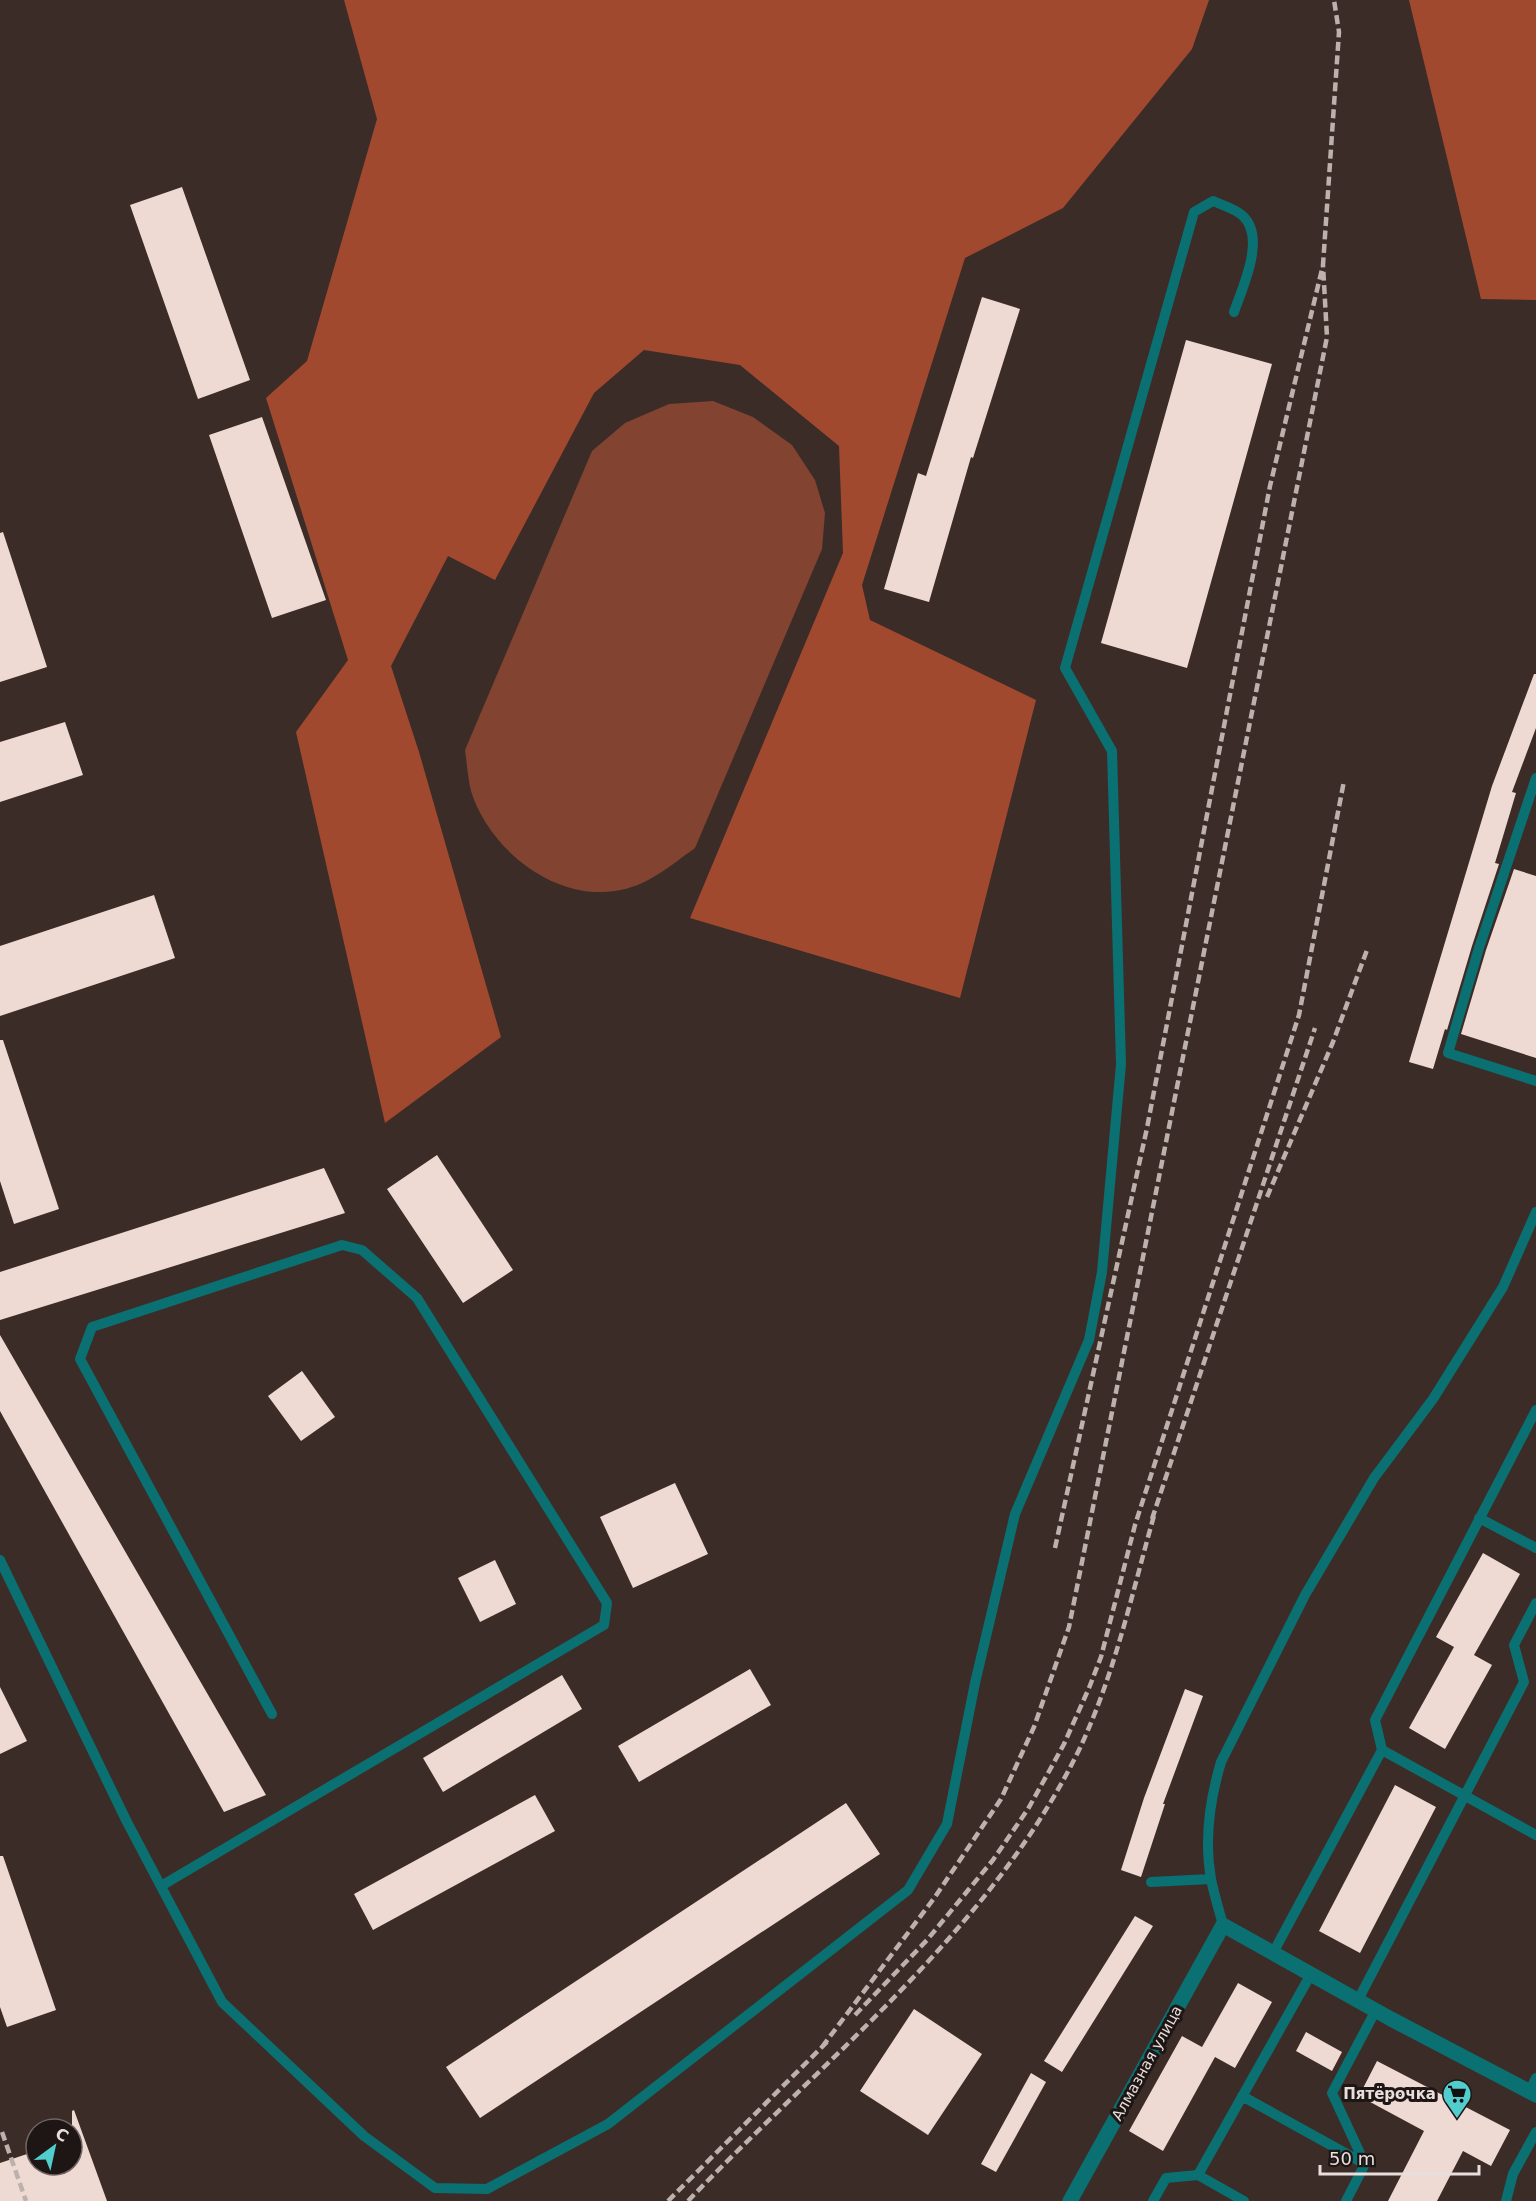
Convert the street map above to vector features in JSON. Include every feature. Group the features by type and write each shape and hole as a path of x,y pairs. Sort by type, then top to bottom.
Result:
{"street":[{"path":"1223,1925 1376,2010 1534,2088"},
{"name":"Алмазная улица","path":"1070,2201 1223,1925"}],"lane":[{"path":"0,1560 128,1822 222,2002 356,2128 435,2188 487,2189 608,2124 908,1890 947,1824 975,1683 1016,1514 1089,1340 1102,1272 1121,1064 1112,751 1065,668 1194,212 1213,201 1242,214 1249,224 1254,254 1234,312"},
{"path":"1536,777 1479,948 1448,1053 1536,1082"},
{"path":"1223,1925 1211,1879 1209,1827 1213,1790 1221,1762 1305,1596 1369,1487 1433,1399 1503,1287 1536,1212"},
{"path":"161,1886 604,1625 607,1603 417,1298 362,1250 342,1245 92,1327 80,1359 272,1714"},
{"path":"1273,1953 1382,1750 1375,1720 1536,1410"},
{"path":"1479,1518 1536,1548"},
{"path":"1358,2000 1524,1682 1514,1645 1536,1603"},
{"path":"1382,1750 1536,1835"},
{"path":"1151,1882 1211,1879"},
{"path":"1198,2175 1311,1974"},
{"path":"1365,2164 1332,2093 1376,2010"},
{"path":"1242,2096 1365,2164"},
{"path":"1505,2201 1513,2174 1536,2132"},
{"path":"1346,2201 1365,2164"},
{"path":"1153,2201 1166,2178 1198,2175 1244,2201"}],"shaded area":[{"path":"344,0 1209,0 1192,49 1063,208 965,258 862,585 870,620 1036,700 960,998 690,918 843,553 839,446 740,365 644,350 594,393 495,580 448,556 391,666 419,752 501,1037 385,1123 296,732 348,660 266,398 307,361 377,119"},
{"path":"1409,0 1536,0 1536,300 1481,299"},
{"path":"713,401 753,417 792,445 815,480 825,513 822,549 695,848 657,875 626,889 592,892 569,887 547,879 526,866 508,851 492,832 471,791 465,750 592,451 625,423 669,404"}],"building":[{"path":"182,187 250,380 198,399 130,205"},
{"path":"982,297 1020,309 973,458 971,457 929,602 884,589 918,473 926,476"},
{"path":"1186,340 1272,364 1187,668 1101,643"},
{"path":"262,417 326,600 272,618 209,435"},
{"path":"3,532 47,667 0,682 0,533"},
{"path":"1534,674 1536,674 1536,728 1512,792 1516,793 1495,863 1499,864 1433,1069 1409,1062 1492,786"},
{"path":"65,722 83,775 0,802 0,742"},
{"path":"1514,869 1536,876 1536,1058 1461,1034 1486,950"},
{"path":"154,895 175,958 0,1016 0,946"},
{"path":"0,1040 3,1040 59,1209 14,1224 0,1181"},
{"path":"437,1155 513,1270 463,1303 387,1189"},
{"path":"324,1168 345,1213 0,1320 0,1272"},
{"path":"0,1335 266,1795 224,1812 0,1411"},
{"path":"302,1371 335,1417 301,1441 268,1396"},
{"path":"675,1483 708,1554 633,1588 600,1517"},
{"path":"1483,1553 1520,1574 1474,1655 1492,1665 1445,1749 1409,1728 1454,1647 1436,1637"},
{"path":"495,1560 516,1604 480,1622 458,1578"},
{"path":"750,1669 771,1705 639,1782 618,1746"},
{"path":"562,1675 582,1709 443,1792 423,1758"},
{"path":"0,1687 27,1741 0,1754"},
{"path":"1185,1689 1203,1696 1163,1804 1165,1804 1141,1877 1121,1870 1144,1798"},
{"path":"1395,1785 1436,1807 1360,1953 1319,1931"},
{"path":"535,1795 555,1831 373,1930 354,1894"},
{"path":"846,1803 880,1854 480,2118 446,2067"},
{"path":"0,1856 3,1856 56,2010 7,2027 0,2007"},
{"path":"1135,1916 1153,1926 1062,2072 1044,2061"},
{"path":"1238,1983 1272,2002 1235,2068 1215,2057 1163,2151 1129,2131 1182,2036 1202,2047"},
{"path":"914,2009 982,2054 928,2135 860,2091"},
{"path":"1306,2032 1342,2052 1332,2071 1296,2051"},
{"path":"1377,2061 1510,2130 1491,2166 1463,2151 1437,2201 1388,2201 1424,2131 1359,2096"},
{"path":"1031,2073 1046,2082 996,2172 981,2164"},
{"path":"84,2138 107,2201 0,2201 0,2163 24,2155 24,2177 84,2177"}],"railway":[{"path":"1055,1548 1147,1128 1270,486 1323,265 1339,32 1334,0"},
{"path":"822,2047 935,1897 1001,1799 1034,1727 1069,1627 1327,337 1323,265"},
{"path":"855,2015 927,1940 993,1860 1028,1809 1047,1775 1064,1744 1089,1688 1101,1657 1135,1525 1299,1015 1344,781"},
{"path":"1267,1197 1333,1042 1367,950"},
{"path":"1152,1519 1315,1028"},
{"path":"688,2201 902,1990 1000,1876 1043,1815 1079,1750 1103,1692 1122,1633 1155,1512"},
{"path":"668,2201 827,2042"},
{"path":"2,2132 26,2201"}],"place":[{"name":"Пятёрочка","path":"1457,2120"}]}
